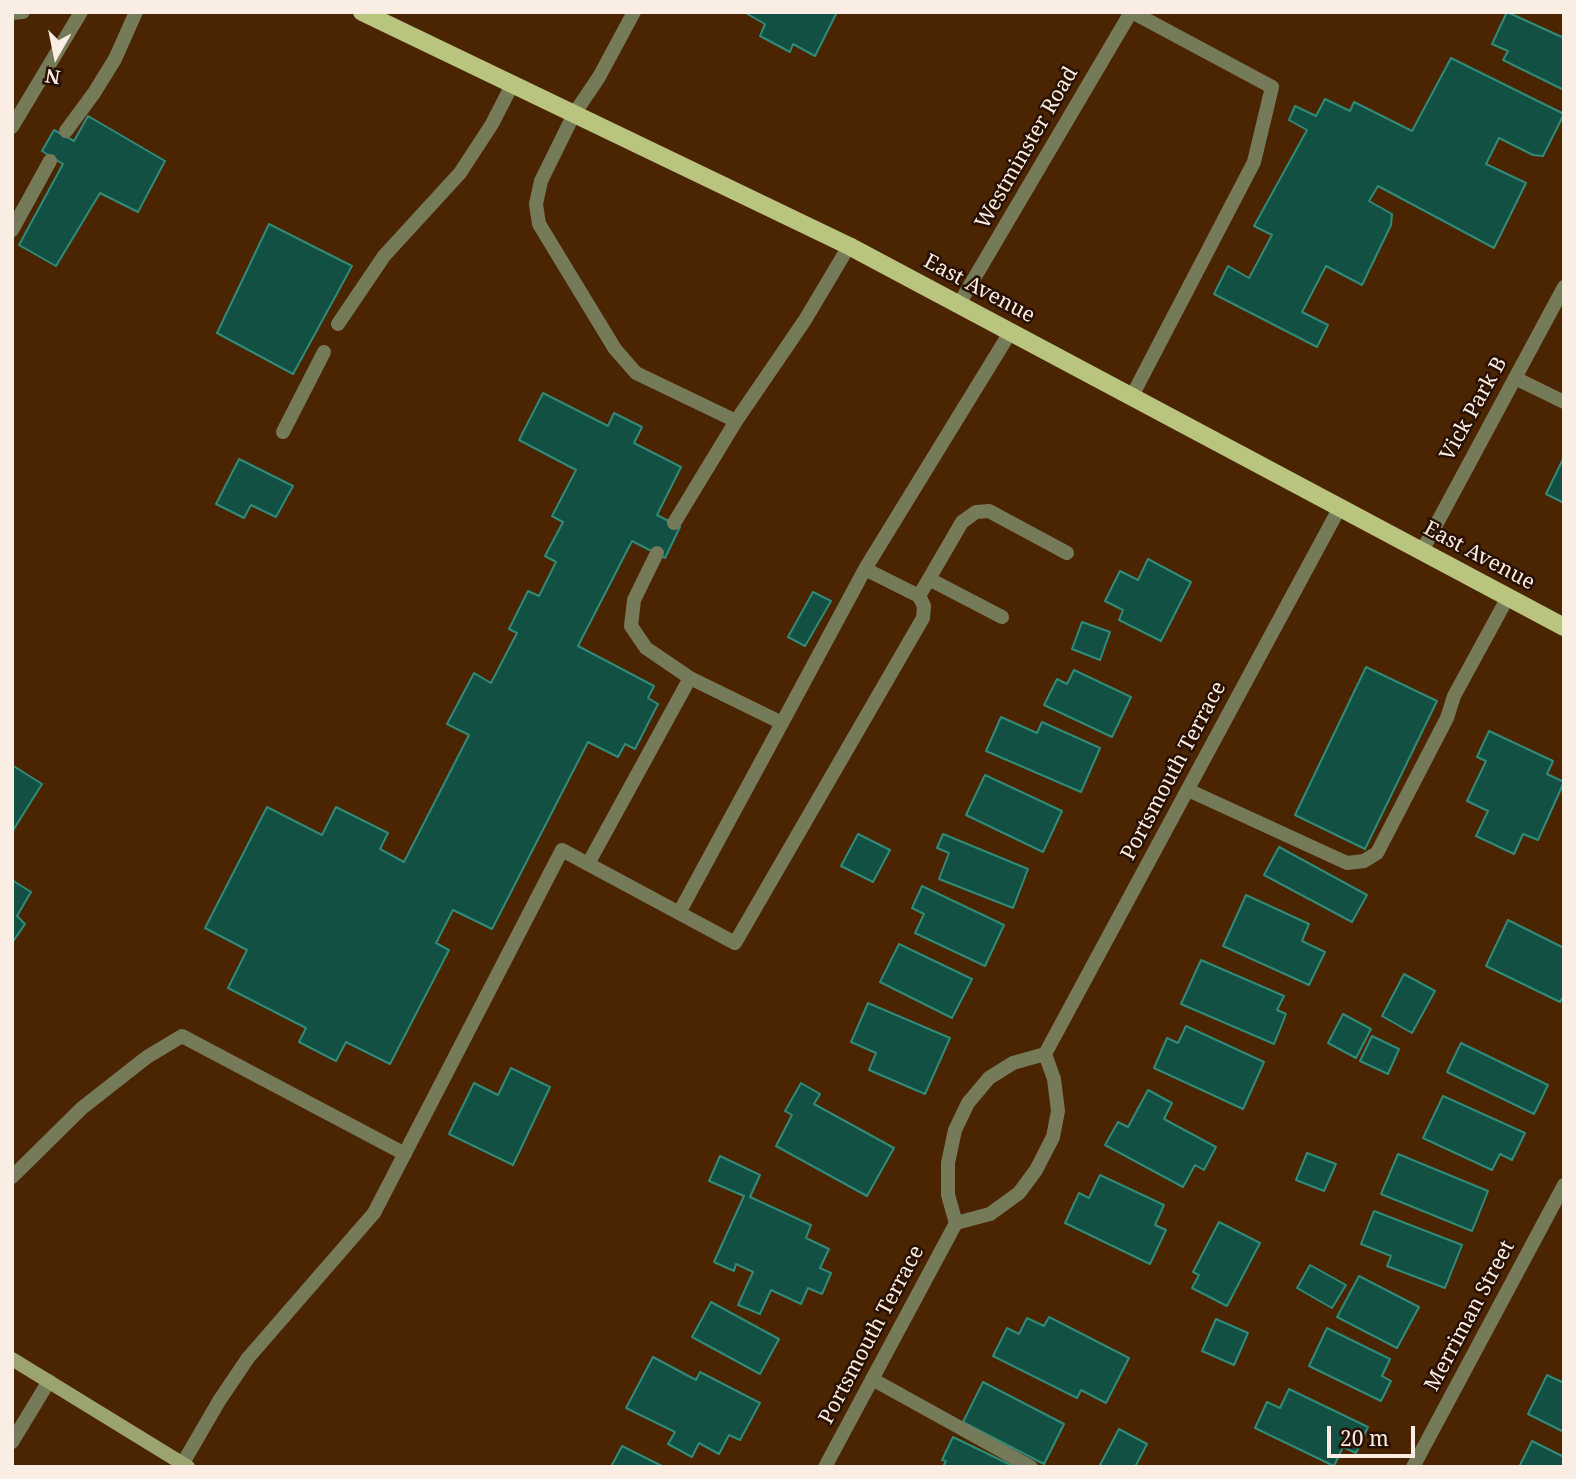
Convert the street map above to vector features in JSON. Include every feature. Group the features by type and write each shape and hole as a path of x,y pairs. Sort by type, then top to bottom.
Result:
{"main road":[{"name":"East Avenue","path":"362,12 849,246 1564,627"},
{"path":"12,1359 186,1465"}],"street":[{"path":"12,13 23,12"},
{"path":"12,127 81,12"},
{"path":"66,131 115,59 136,12"},
{"path":"634,12 574,114 541,181 536,204 539,224 615,349 636,373 736,421"},
{"path":"1131,12 1272,87 1254,162 1132,396"},
{"name":"Westminster Road","path":"959,304 1131,12"},
{"path":"338,324 384,256 460,173 492,124 512,85"},
{"path":"12,230 50,161"},
{"path":"674,523 849,246"},
{"name":"Vick Park B","path":"1422,551 1564,286"},
{"path":"679,913 866,569 1011,331"},
{"path":"284,432 324,352"},
{"path":"1515,378 1564,402"},
{"name":"Portsmouth Terrace","path":"1045,1055 1340,507"},
{"path":"919,596 962,522 976,512 989,511 1067,553"},
{"path":"657,554 634,600 631,626 646,648 690,678 782,723"},
{"path":"186,1465 219,1401 248,1357 374,1213 562,850 735,943 923,618 924,606 919,596 866,569"},
{"path":"929,579 1002,617"},
{"path":"1188,790 1347,863 1364,861 1377,853 1447,718 1454,696 1508,597"},
{"path":"588,864 690,678"},
{"path":"12,1177 82,1108 147,1057 181,1036 405,1154"},
{"path":"1045,1055 1054,1079 1058,1111 1053,1137 1037,1170 1019,1193 990,1214 956,1223 948,1195 948,1163 955,1130 968,1103 989,1079 1013,1063 1045,1055"},
{"name":"Merriman Street","path":"1413,1467 1564,1185"},
{"name":"Portsmouth Terrace","path":"825,1467 956,1223"},
{"path":"872,1379 1031,1467"},
{"path":"12,1443 49,1381"}],"building":[{"path":"744,12 837,12 815,56 793,44 790,52 760,36 765,24"},
{"path":"1507,12 1564,38 1564,90 1503,60 1508,51 1492,44"},
{"path":"1451,58 1564,114 1543,156 1533,155 1499,138 1486,164 1526,183 1494,248 1378,186 1369,201 1392,214 1391,225 1362,285 1326,266 1302,312 1328,325 1317,347 1214,294 1228,266 1249,278 1272,235 1254,226 1307,130 1289,120 1295,106 1316,116 1325,99 1350,111 1354,102 1412,131"},
{"path":"88,116 165,161 138,212 100,193 56,266 19,245 63,164 42,151 54,130 74,141"},
{"path":"269,224 352,266 293,374 217,333"},
{"path":"543,393 608,426 614,413 642,427 634,443 681,467 657,515 680,527 665,558 632,541 578,646 654,686 648,698 658,704 635,749 625,744 618,757 588,742 492,929 453,910 436,943 449,950 390,1064 346,1042 336,1061 299,1042 306,1028 228,988 247,950 205,928 267,807 322,835 336,807 388,833 380,849 404,862 469,735 447,724 474,673 491,683 517,633 509,629 528,591 539,596 556,562 545,556 563,522 552,516 576,470 519,440"},
{"path":"1564,457 1564,503 1546,494"},
{"path":"239,459 293,486 276,517 251,505 244,518 216,504"},
{"path":"1148,559 1191,582 1161,641 1119,620 1123,610 1105,601 1120,571 1138,580"},
{"path":"813,592 831,601 805,646 788,637"},
{"path":"1082,622 1110,632 1100,660 1072,649"},
{"path":"1366,667 1437,701 1365,849 1295,815"},
{"path":"1074,670 1131,697 1112,737 1044,705 1057,679 1067,684"},
{"path":"1001,717 1037,733 1042,722 1100,748 1081,792 986,751"},
{"path":"1489,731 1553,761 1547,774 1564,782 1538,840 1523,834 1514,854 1476,836 1488,811 1467,801 1486,761 1477,757"},
{"path":"12,765 42,784 12,832"},
{"path":"985,775 1062,811 1043,852 966,815"},
{"path":"858,834 890,850 873,882 841,866"},
{"path":"943,834 1028,869 1013,908 939,879 949,853 937,848"},
{"path":"1279,847 1367,895 1352,922 1264,875"},
{"path":"12,880 31,892 17,916 25,924 12,943"},
{"path":"922,886 1004,925 985,966 915,933 924,914 912,908"},
{"path":"1246,895 1309,924 1302,941 1325,952 1309,985 1223,946"},
{"path":"1508,920 1564,948 1564,995 1560,1002 1486,966"},
{"path":"899,944 972,979 952,1018 880,982"},
{"path":"1201,960 1284,996 1277,1010 1286,1014 1274,1044 1181,1004"},
{"path":"1404,974 1435,991 1412,1033 1382,1016"},
{"path":"868,1003 950,1038 925,1094 869,1070 876,1053 851,1042"},
{"path":"1343,1014 1371,1029 1356,1058 1328,1043"},
{"path":"1186,1026 1264,1062 1243,1109 1154,1068 1167,1038 1178,1043"},
{"path":"1372,1036 1399,1049 1388,1074 1360,1061"},
{"path":"1461,1043 1548,1085 1534,1114 1447,1072"},
{"path":"511,1068 550,1087 513,1165 449,1134 474,1083 498,1095"},
{"path":"801,1083 820,1094 814,1104 894,1148 867,1196 776,1146 792,1115 785,1111"},
{"path":"1148,1090 1172,1103 1164,1119 1216,1147 1204,1170 1195,1165 1183,1187 1105,1145 1118,1122 1128,1127"},
{"path":"1443,1096 1525,1133 1512,1160 1500,1154 1492,1170 1423,1138"},
{"path":"1307,1153 1336,1164 1324,1191 1296,1180"},
{"path":"1398,1154 1488,1191 1472,1231 1381,1194"},
{"path":"720,1156 760,1175 750,1197 811,1225 806,1238 829,1249 820,1268 831,1273 822,1294 808,1288 801,1304 771,1290 760,1314 738,1305 753,1272 736,1264 734,1271 714,1262 744,1196 709,1181"},
{"path":"1100,1175 1164,1205 1155,1225 1166,1230 1150,1264 1065,1223 1079,1193 1089,1198"},
{"path":"1374,1211 1462,1245 1445,1288 1387,1266 1391,1256 1361,1244"},
{"path":"1219,1222 1260,1243 1227,1306 1192,1288 1199,1275 1193,1272"},
{"path":"1310,1265 1346,1285 1332,1308 1297,1288"},
{"path":"1359,1276 1419,1307 1397,1348 1337,1317"},
{"path":"711,1302 779,1339 760,1374 692,1337"},
{"path":"1049,1317 1129,1358 1106,1403 1081,1390 1077,1398 993,1356 1007,1328 1019,1334 1027,1318 1044,1326"},
{"path":"1216,1319 1248,1333 1234,1365 1202,1351"},
{"path":"1327,1328 1390,1359 1382,1376 1391,1381 1381,1401 1309,1366"},
{"path":"653,1357 696,1380 700,1372 760,1403 740,1440 729,1435 719,1454 699,1443 692,1457 668,1444 675,1432 626,1408"},
{"path":"1547,1375 1564,1383 1564,1432 1528,1414"},
{"path":"983,1382 1064,1424 1044,1464 963,1422"},
{"path":"1289,1389 1368,1427 1356,1453 1343,1447 1334,1466 1255,1428 1267,1402 1280,1408"},
{"path":"1119,1429 1147,1444 1135,1467 1100,1465"},
{"path":"953,1437 1015,1467 943,1467 946,1461 942,1460"},
{"path":"1532,1441 1564,1457 1564,1467 1519,1467"},
{"path":"622,1446 664,1467 611,1467"}]}
